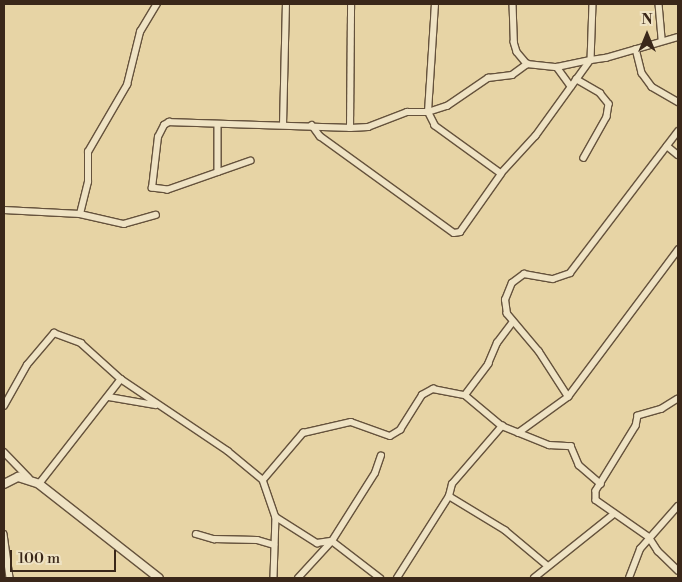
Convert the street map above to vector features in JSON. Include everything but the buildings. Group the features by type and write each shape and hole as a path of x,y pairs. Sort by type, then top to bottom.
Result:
{"street":[{"path":"80,214 88,182 88,152 127,85 140,32 157,4"},
{"path":"283,125 286,4"},
{"path":"350,128 351,4"},
{"path":"435,4 428,112 435,126 501,174"},
{"path":"513,4 514,42 517,52 527,64"},
{"path":"312,125 320,136 454,233 460,232 501,174 536,136 591,60 593,4"},
{"path":"659,4 662,41"},
{"path":"251,161 168,190 152,188 158,137 164,125 368,127 407,112 428,112 446,106 488,78 512,75 527,64 557,67 636,49 678,36"},
{"path":"636,49 642,73 652,87 678,102"},
{"path":"557,67 571,86"},
{"path":"576,79 600,93 610,104 607,117 587,148 584,158"},
{"path":"218,125 218,172"},
{"path":"568,398 539,352 512,323 505,300 512,283 524,274 553,279 570,273 678,131"},
{"path":"667,146 678,155"},
{"path":"4,210 80,214 124,224 156,215"},
{"path":"518,433 568,398 678,250"},
{"path":"465,394 488,364 497,343 512,323"},
{"path":"4,406 27,366 54,333 81,342 121,379 228,451 263,480 276,517 274,578"},
{"path":"38,484 109,397 121,379"},
{"path":"263,480 303,433 350,422 390,436 400,430 422,395 433,389 465,394 502,426 518,433 548,445 571,446 579,465 601,484"},
{"path":"109,397 129,398 160,406"},
{"path":"678,399 662,408 638,416 636,426 601,484 596,500 649,537 658,551 678,570"},
{"path":"397,578 449,496 452,484 502,426"},
{"path":"4,452 29,478 159,578"},
{"path":"298,578 332,541 375,473 381,456"},
{"path":"4,484 18,477 29,478"},
{"path":"449,496 506,530 548,566"},
{"path":"629,578 633,564 649,537 678,506"},
{"path":"534,578 614,514"},
{"path":"276,517 317,543 332,541 380,578"},
{"path":"4,534 10,578"},
{"path":"196,534 214,539 257,540 274,545"}]}
